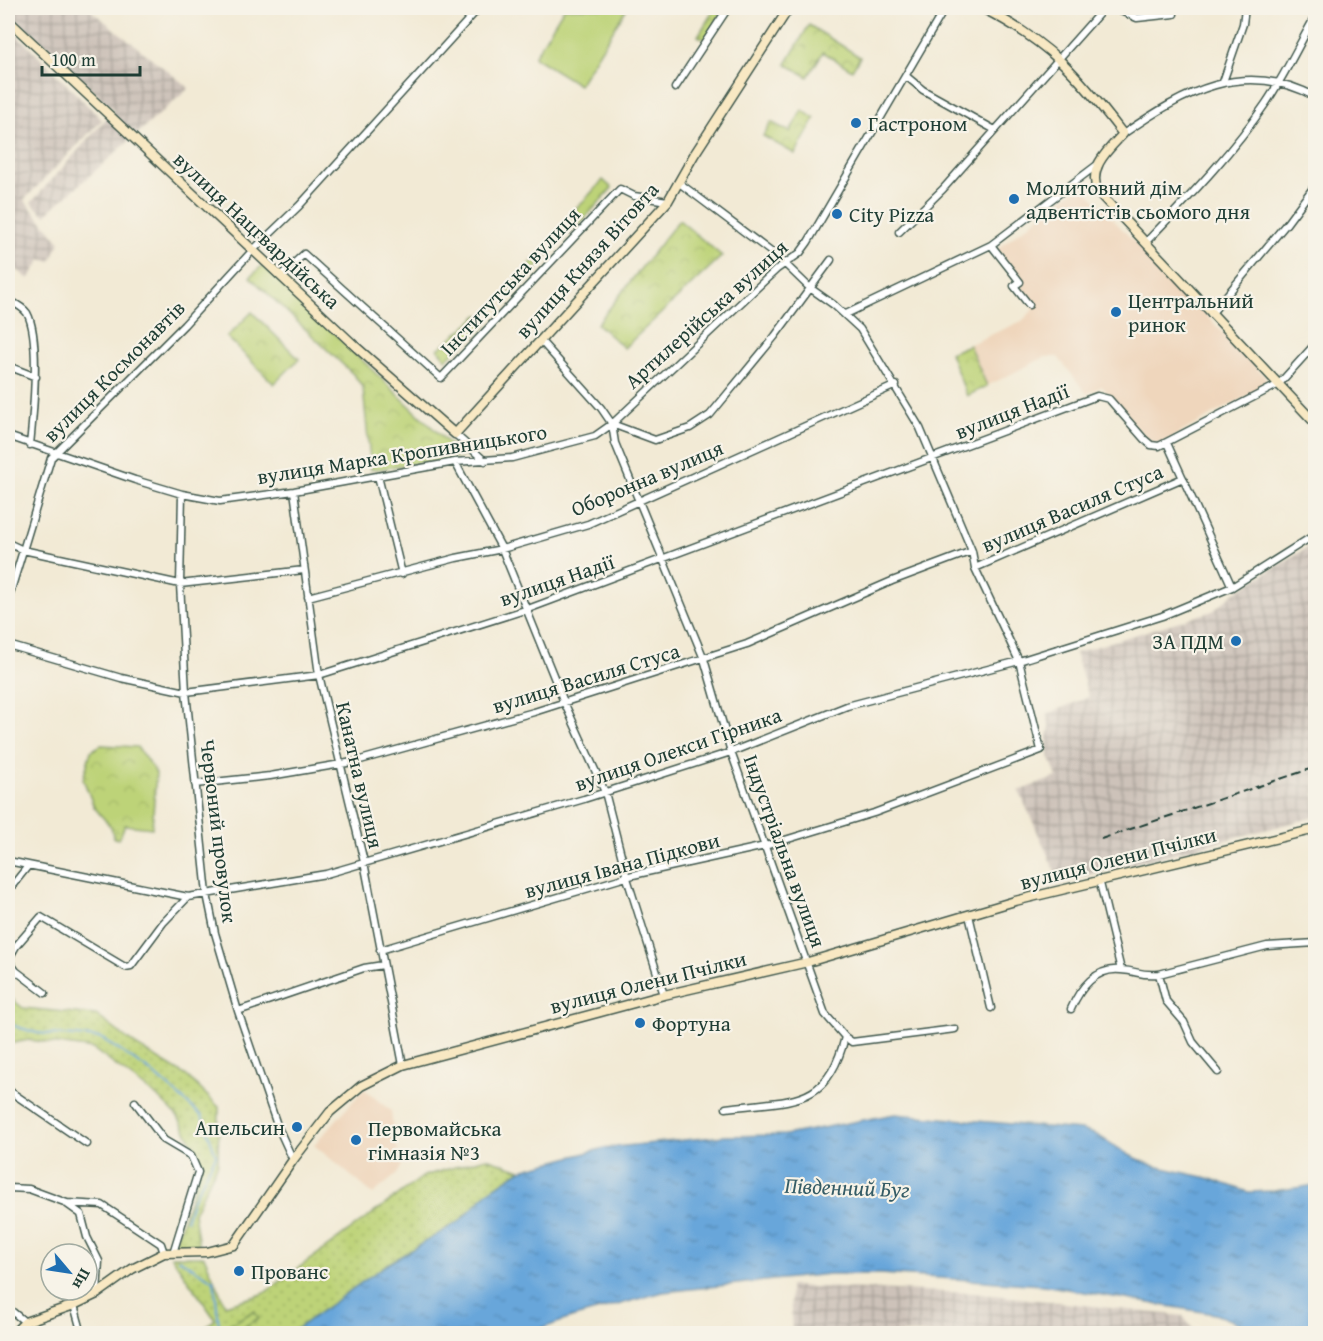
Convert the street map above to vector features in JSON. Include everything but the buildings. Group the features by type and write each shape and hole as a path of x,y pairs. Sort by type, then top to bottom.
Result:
{"street":[{"name":"вулиця Космонавтів","path":"8,600 51,458 184,326 252,251 323,181 479,8"},
{"path":"675,88 728,8"},
{"name":"вулиця Князя Вітовта","path":"454,434 668,201 789,8"},
{"name":"Артилерійська вулиця","path":"612,424 700,339 785,262 800,253 945,8"},
{"path":"982,8 1019,27 1060,57 1123,135"},
{"path":"899,232 943,189 1104,8"},
{"path":"1114,8 1137,18 1174,14"},
{"path":"1223,82 1243,24 1245,8"},
{"path":"1146,242 1190,196 1255,118 1280,81 1316,15"},
{"name":"вулиця Нацгвардійська","path":"8,20 252,251 486,461"},
{"path":"906,76 923,90 995,130"},
{"path":"846,314 991,245 1097,165 1123,135 1161,108 1199,90 1223,82 1256,79 1280,81 1316,97"},
{"path":"1097,165 1094,182 1098,192 1210,314 1316,424"},
{"path":"678,182 785,262 810,288 846,314 860,329 920,428 972,551 975,567 1019,661"},
{"path":"1210,314 1280,232 1316,184"},
{"name":"Інститутська вулиця","path":"280,276 304,254 441,378 620,189 634,196 668,201"},
{"path":"991,245 1020,282 1014,286 1029,305"},
{"path":"540,340 577,378 612,424 655,440 681,432 710,415 755,362 831,260"},
{"path":"8,300 26,311 31,322 36,377 30,445"},
{"path":"1232,587 1167,443 1279,384 1316,343"},
{"path":"8,366 36,377"},
{"name":"Оборонна вулиця","path":"308,597 456,558 502,549 588,524 896,385"},
{"name":"вулиця Надії","path":"8,645 121,678 186,692 319,675 528,609 848,488 1101,396 1114,404 1151,445 1159,446 1167,443"},
{"name":"вулиця Марка Кропивницького","path":"8,436 56,454 182,494 220,501 294,491 455,462 512,458 595,436 612,424"},
{"name":"Індустріальна вулиця","path":"612,424 615,443 665,559 704,659 731,752 825,1014 845,1037"},
{"path":"455,462 502,549 564,702 605,792 627,878 664,995"},
{"path":"378,476 402,574"},
{"name":"вулиця Василя Стуса","path":"975,567 1183,478"},
{"name":"Канатна вулиця","path":"294,491 319,675 364,862 403,1065"},
{"name":"Червоний провулок","path":"182,494 180,584 186,692 207,894 215,933 238,1011 277,1125 293,1160"},
{"name":"вулиця Олекси Гірника","path":"8,861 188,897 326,873 605,792 731,752 847,705 1019,661 1162,616 1232,587 1316,534"},
{"path":"8,543 23,550 180,584 304,570"},
{"name":"вулиця Василя Стуса","path":"195,784 270,776 339,764 564,702 704,659 972,551"},
{"name":"вулиця Івана Підкови","path":"380,950 670,865 765,846 874,813 1041,750 1019,661"},
{"name":"вулиця Олени Пчілки","path":"99,1293 132,1269 169,1253 207,1252 234,1245 293,1160 330,1112 361,1086 403,1065 664,995 807,962 1099,879 1316,829"},
{"path":"8,891 28,866"},
{"path":"1099,879 1121,970"},
{"path":"45,993 16,971 8,960 16,946 41,917 125,967 131,966 163,923 188,897"},
{"path":"969,915 991,1008"},
{"path":"1071,1009 1079,991 1089,981 1107,972 1121,970 1141,976 1160,974 1267,946 1316,943"},
{"path":"238,1011 364,968 383,965"},
{"path":"1160,974 1166,1001 1218,1072"},
{"path":"726,1108 799,1098 814,1092 835,1071 845,1037 852,1041 955,1029"},
{"path":"8,1090 87,1144"},
{"path":"8,1188 29,1189 67,1203 102,1205 161,1244 169,1253 198,1172 191,1156 164,1140 135,1102"},
{"path":"67,1203 81,1214 90,1242"},
{"name":"вулиця Олени Пчілки","path":"14,1334 25,1322 80,1302"},
{"path":"74,1305 82,1334"},
{"path":"8,1308 25,1322"}],"shaded area":[{"path":"8,8 88,8 189,88 45,215 31,203 114,110 8,13"},
{"path":"8,26 102,120 24,200 60,242 51,261 41,260 29,279 8,263"},
{"name":"Центральний ринок","path":"1081,185 1198,310 1200,309 1265,377 1263,387 1160,444 1150,441 1123,413 1102,386 1087,394 1058,357 1045,357 967,396 950,353 1022,321 1035,308 1019,289 1024,283 997,249"},
{"path":"1315,543 1315,817 1060,882 1019,791 1057,777 1046,747 1050,728 1047,714 1089,697 1075,653 1213,611 1235,592"},
{"name":"Первомайська гімназія №3","path":"364,1089 391,1111 394,1137 402,1165 397,1174 373,1194 314,1145"},
{"path":"790,1286 974,1293 1183,1316 1196,1333 792,1333"}],"green space":[{"path":"564,8 627,8 579,85 534,57"},
{"path":"715,8 725,8 705,40 698,36"},
{"path":"809,25 860,57 852,70 823,52 808,77 786,64"},
{"path":"802,110 815,119 795,154 763,136 771,122 790,132"},
{"path":"603,180 612,188 576,228 566,220"},
{"path":"679,220 722,256 624,348 597,324"},
{"path":"542,251 547,256 513,294 508,289"},
{"path":"263,265 463,457 371,470 363,388 355,376 250,277"},
{"path":"252,312 299,359 274,384 227,337"},
{"path":"479,315 487,325 446,359 438,349"},
{"path":"969,345 987,386 967,396 950,353"},
{"path":"101,745 137,747 156,773 152,828 125,825 119,839 114,838 111,827 94,807 83,779 91,751"},
{"path":"8,996 23,1008 96,1015 137,1046 187,1076 219,1107 218,1163 194,1213 199,1246 187,1250 173,1248 198,1176 199,1155 178,1117 159,1098 93,1049 29,1040 8,1044"},
{"path":"486,1158 521,1170 489,1191 460,1221 386,1265 291,1333 254,1333 248,1328 241,1333 199,1333 215,1319 171,1256 204,1256 225,1305 263,1294 424,1176","holes":["254,1311 258,1318 233,1332 229,1325"]},
{"path":"254,1311 259,1318 233,1333 229,1325"}],"water":[{"name":"Південний Буг","path":"895,1114 1082,1130 1097,1135 1129,1155 1154,1166 1208,1178 1248,1192 1315,1185 1315,1333 1263,1333 1215,1314 1043,1285 881,1274 829,1274 663,1292 571,1318 529,1333 291,1333 386,1265 460,1221 489,1191 521,1170 605,1148 725,1136 785,1135"}],"waterway":[{"path":"8,1024 37,1033 101,1038 150,1071 202,1116 216,1155 193,1199 186,1220"},
{"path":"179,1259 214,1281 220,1334"}],"railway":[{"path":"1101,839 1316,767"}],"place":[{"name":"Гастроном","path":"856,123"},
{"name":"Молитовний дім адвентістів сьомого дня","path":"1014,199"},
{"name":"City Pizza","path":"837,214"},
{"name":"Центральний ринок","path":"1116,312"},
{"name":"ЗА ПДМ","path":"1236,641"},
{"name":"Фортуна","path":"640,1023"},
{"name":"Апельсин","path":"297,1127"},
{"name":"Первомайська гімназія №3","path":"356,1140"},
{"name":"Прованс","path":"239,1271"}]}
